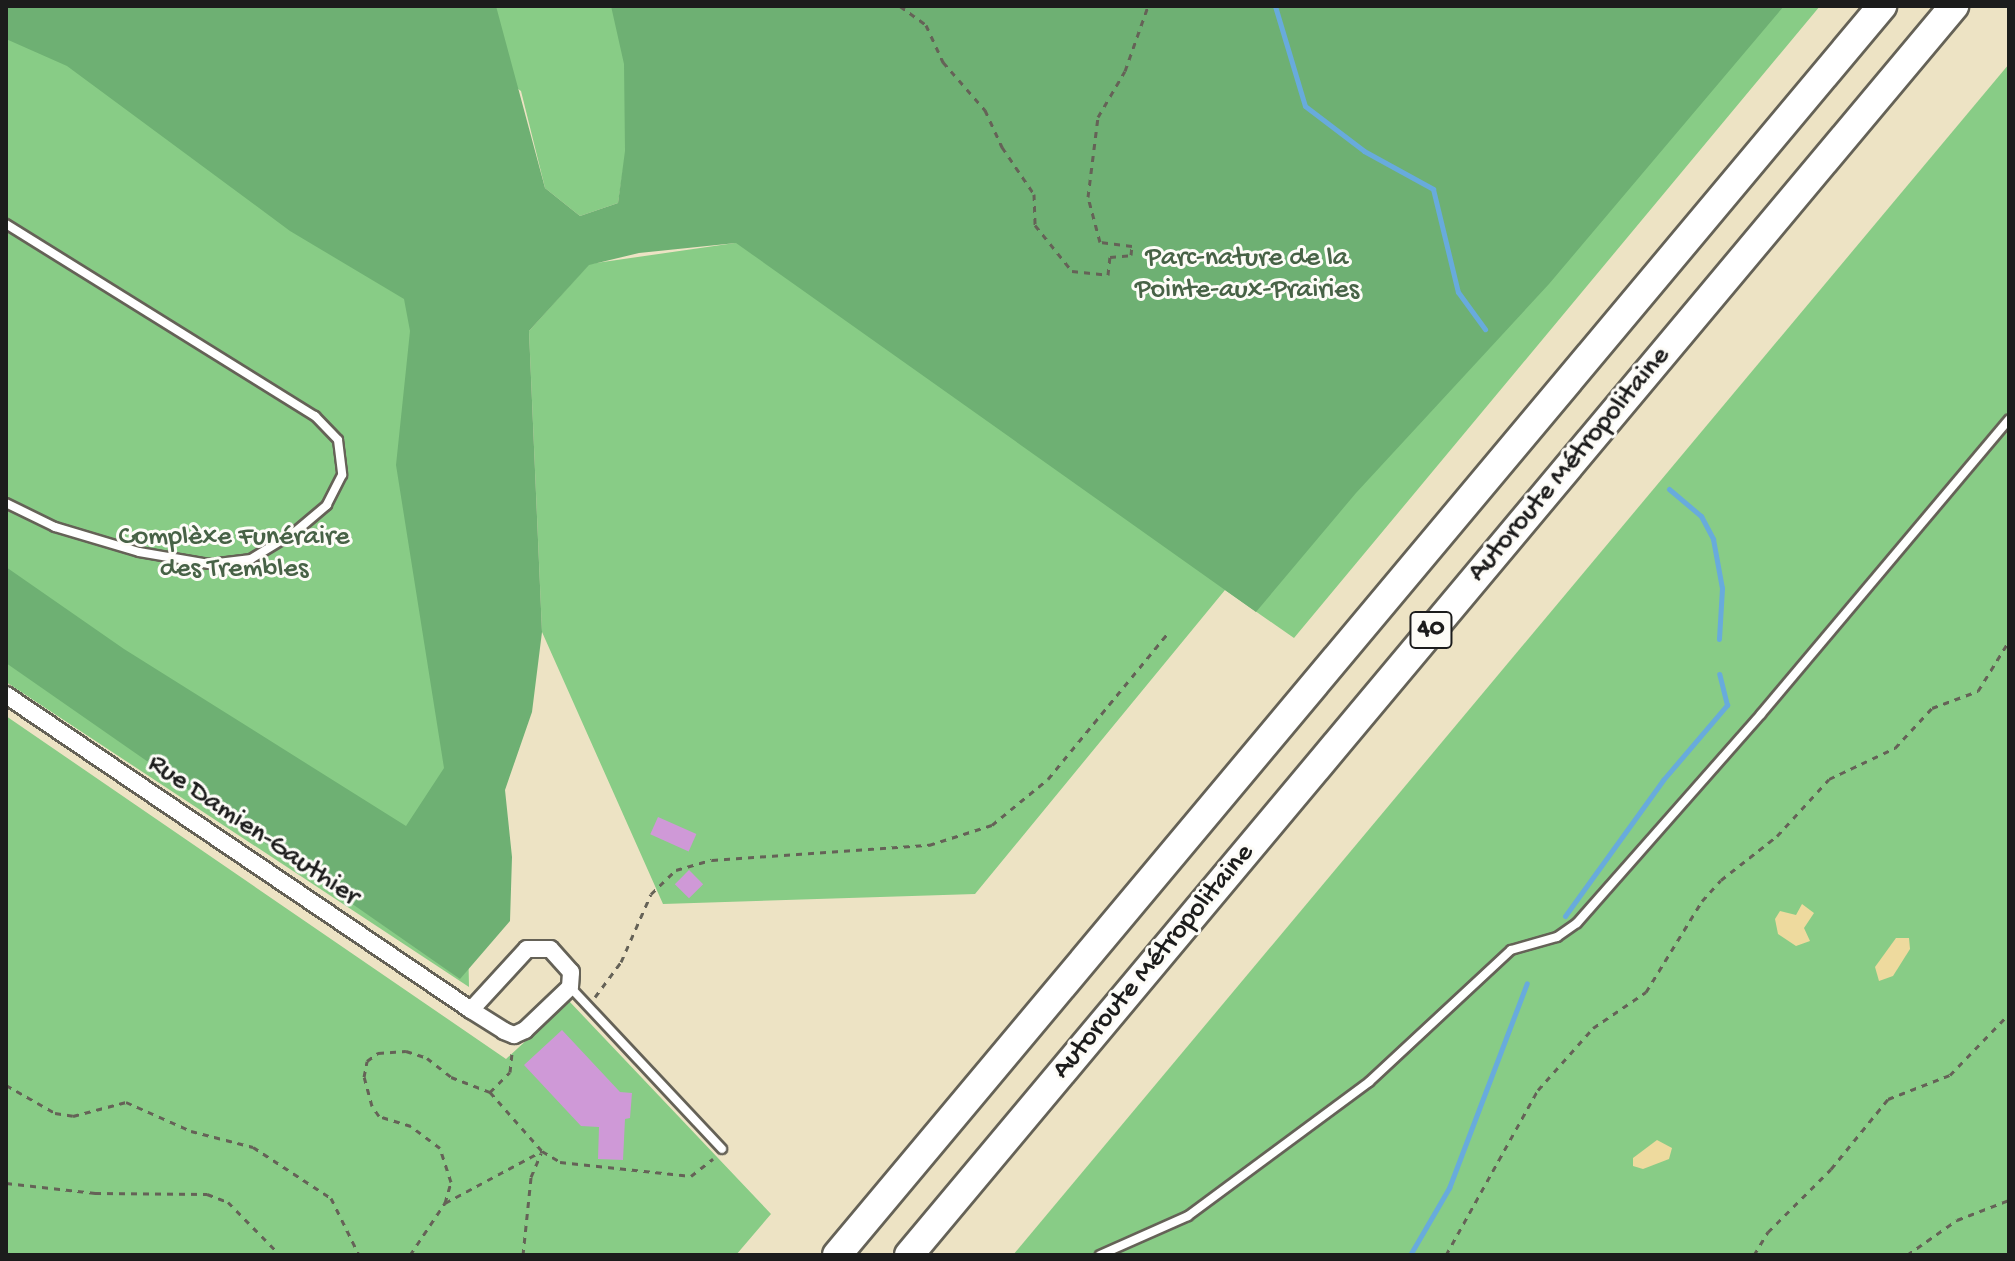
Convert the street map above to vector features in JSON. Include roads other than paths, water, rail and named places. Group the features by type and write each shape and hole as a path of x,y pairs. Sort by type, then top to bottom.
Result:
{"highway":[{"name":"Autoroute Métropolitaine","path":"837,1255 1882,6"},
{"name":"Autoroute Métropolitaine","path":"909,1255 1954,6"}],"street":[{"name":"Rue Damien-Gauthier","path":"6,695 471,1010 514,1035 570,987"},
{"path":"471,1010 509,965 537,945 550,949 571,972 570,987"}],"lane":[{"path":"6,224 315,416 338,440 342,475 327,505 295,532 251,559 209,564 139,552 55,527 6,503"},
{"path":"1100,1255 1188,1216 1369,1082 1511,950 1557,937 1577,923 1761,714 2009,420"},
{"path":"570,987 722,1149"}],"waterway":[{"path":"1275,6 1305,106 1364,151 1433,189 1458,292 1485,329"},
{"path":"1669,489 1701,516 1713,539 1722,588 1719,639"},
{"path":"1565,916 1663,780 1727,705 1719,674"},
{"path":"1410,1255 1449,1188 1527,983"}],"park label":[{"name":"Parc-nature de la Pointe-aux-Prairies","path":"1247,275"},
{"name":"Complèxe Funéraire des Trembles","path":"234,554"}]}
